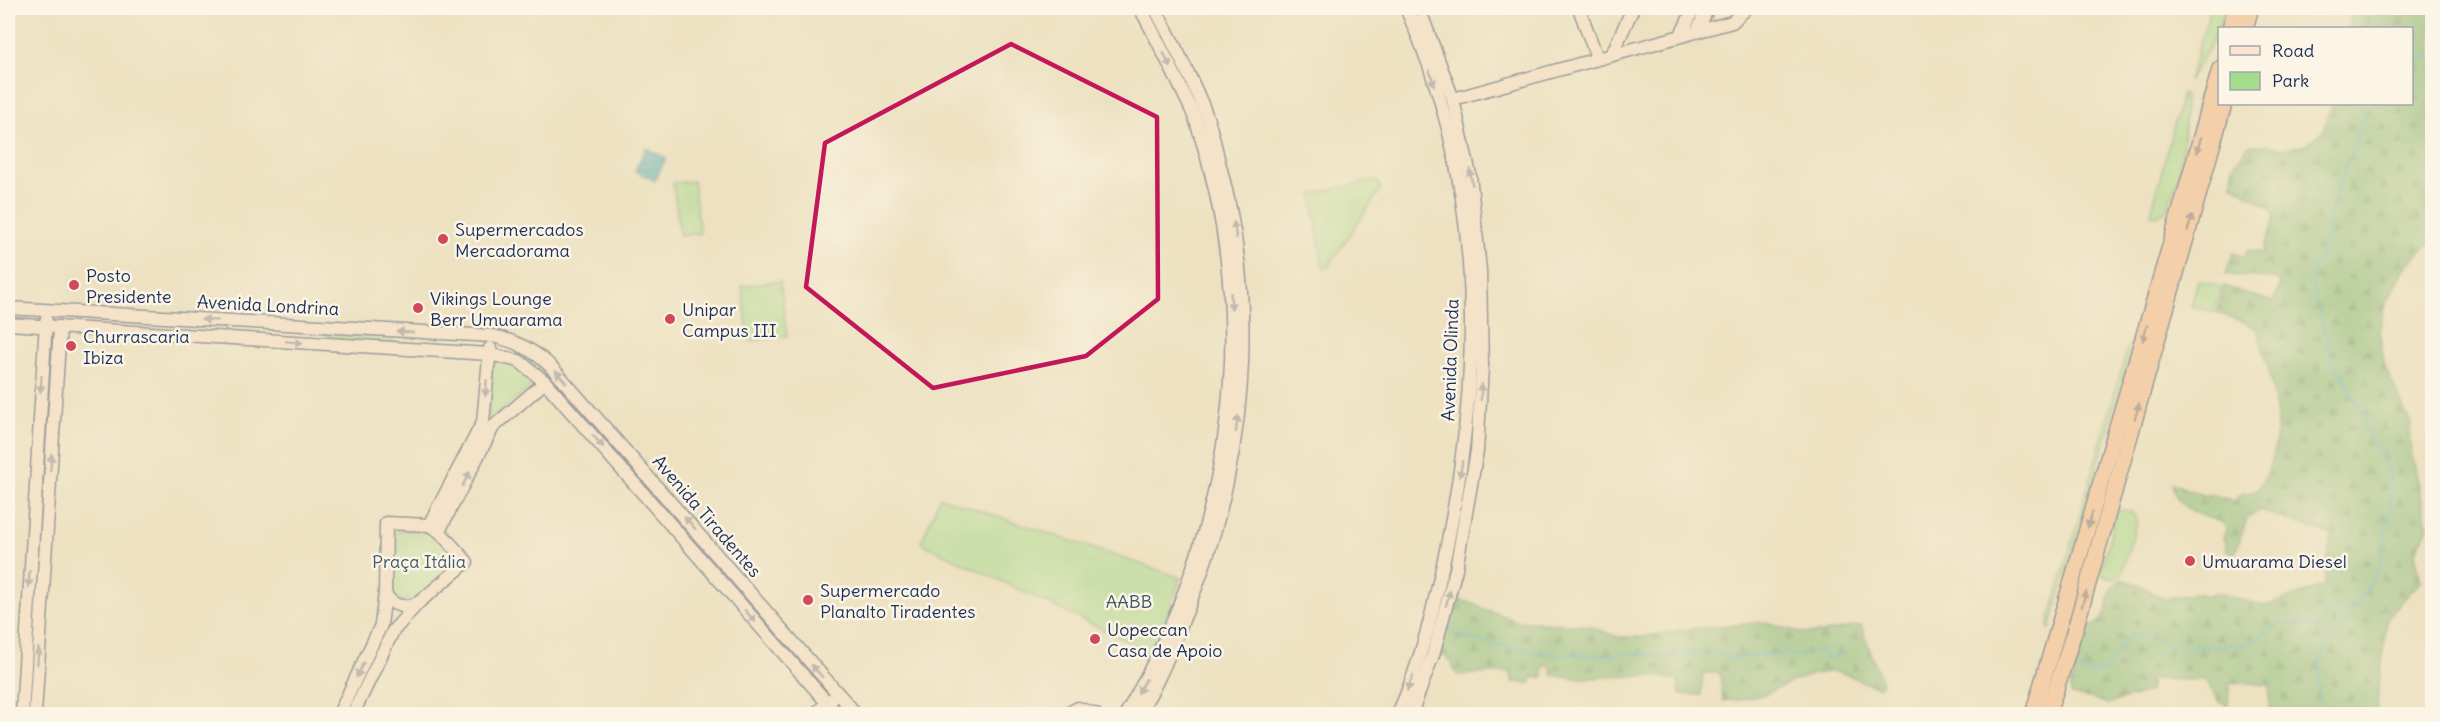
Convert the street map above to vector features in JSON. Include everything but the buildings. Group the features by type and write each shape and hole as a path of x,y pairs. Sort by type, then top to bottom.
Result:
{"highway":[{"path":"2230,27 2236,8"},
{"path":"2245,27 2251,8"},
{"path":"2033,714 2218,76"},
{"path":"2048,714 2073,639 2224,105"},
{"path":"2059,711 2073,639"}],"street":[{"path":"1126,714 1157,656 1204,537 1214,500 1229,404 1232,332 1225,239 1196,120 1140,8"},
{"path":"1138,714 1166,660 1208,558 1224,500 1233,446 1241,394 1243,341 1240,270 1231,204 1206,115 1155,8"},
{"name":"Avenida Olinda","path":"1406,8 1418,21 1453,99 1470,175 1477,236 1481,320 1477,451 1456,569 1433,655 1412,714"},
{"path":"1579,8 1597,58"},
{"path":"1612,54 1633,8"},
{"path":"1682,35 1694,8"},
{"path":"1697,31 1708,8"},
{"path":"1453,99 1732,22 1747,8"},
{"name":"Avenida Olinda","path":"1398,714 1421,652 1443,566 1463,460 1472,369 1470,274 1461,183 1418,21"},
{"name":"Avenida Londrina","path":"8,308 492,336 508,339 524,346"},
{"path":"22,714 43,346 46,320 54,311"},
{"path":"85,328 94,321 98,312"},
{"name":"Avenida Londrina","path":"8,324 442,350 489,354 519,361"},
{"path":"35,714 60,327"},
{"path":"442,350 444,334"},
{"path":"488,425 489,354 492,336"},
{"path":"43,346 49,342 59,346"},
{"name":"Avenida Tiradentes","path":"524,346 547,362 617,439 856,714"},
{"name":"Avenida Tiradentes","path":"519,361 544,382 837,714"},
{"path":"434,528 488,425 544,382"},
{"path":"339,714 381,626 385,593 386,523 434,528 467,562 418,603 393,631 352,714"},
{"path":"385,593 388,599 398,605 406,607 418,603"},
{"path":"381,626 393,631"},
{"path":"815,714 838,693"},
{"path":"837,714 847,705"},
{"path":"1069,713 1078,708 1095,714"}],"highlighted area":[{"path":"1011,44 1157,117 1158,299 1086,356 933,388 806,287 825,143"}],"green space":[{"path":"2211,8 2224,8 2215,37 2188,82"},
{"path":"2354,8 2432,8 2432,239 2405,268 2385,307 2379,331 2385,367 2411,424 2409,441 2428,528 2415,553 2421,581 2387,618 2376,714 2269,714 2270,685 2230,682 2228,706 2218,701 2206,680 2151,679 2149,692 2108,704 2072,695 2070,689 2084,633 2103,618 2108,607 2110,593 2122,579 2165,599 2175,596 2217,593 2266,606 2324,586 2331,535 2260,510 2247,519 2235,553 2225,550 2226,543 2223,539 2226,529 2223,523 2197,514 2184,506 2178,500 2172,483 2208,497 2211,494 2234,501 2242,494 2257,491 2268,470 2274,451 2277,431 2276,412 2258,330 2245,322 2217,313 2224,286 2273,302 2280,284 2271,278 2226,274 2233,253 2244,257 2248,250 2262,253 2274,221 2274,212 2232,184 2233,167 2249,145 2268,145 2281,149 2307,145 2323,131 2332,105 2413,105 2413,27 2347,27"},
{"path":"2217,55 2192,143 2196,108 2206,76"},
{"path":"2182,93 2185,94 2184,124 2179,169 2172,198 2166,211 2156,216 2151,214"},
{"path":"1374,180 1379,183 1380,190 1328,267 1323,268 1312,194"},
{"path":"693,181 700,233 680,236 673,183"},
{"path":"2198,280 2221,287 2214,312 2191,306"},
{"path":"780,281 787,336 749,341 742,286"},
{"path":"327,332 390,337 393,342 326,338 324,335"},
{"path":"2132,343 2134,344 2050,629 2048,626 2127,350"},
{"path":"517,348 540,361 603,435 601,437 543,374 517,354"},
{"path":"493,359 509,360 537,381 488,422"},
{"name":"AABB","path":"940,497 1181,578 1152,653 921,543"},
{"path":"2119,509 2132,512 2137,521 2122,573 2111,579 2103,576 2102,570 2116,511"},
{"name":"Praça Itália","path":"400,530 434,534 457,560 457,565 412,603 390,597 392,535"},
{"path":"1453,597 1517,621 1589,626 1618,637 1642,637 1690,629 1766,622 1801,633 1822,633 1861,625 1882,683 1878,687 1852,676 1824,672 1804,677 1755,697 1723,701 1720,673 1703,673 1701,695 1680,694 1678,680 1643,676 1562,677 1552,675 1551,667 1544,665 1543,677 1532,677 1531,683 1512,682 1511,672 1457,675 1450,661 1437,652"}],"water":[{"path":"646,148 666,158 655,181 635,171"}],"waterway":[{"path":"2413,63 2432,54"},
{"path":"2319,714 2319,668 2326,648 2357,607 2380,565 2391,500 2391,483 2386,467 2365,425 2364,414 2342,374 2334,367 2311,281 2312,269 2323,255 2329,219 2338,188 2368,105"},
{"path":"2076,671 2092,674 2104,672 2126,639 2134,634 2150,635 2161,644 2185,649 2236,644 2246,646 2283,623 2296,622 2319,627 2333,607 2356,605"},
{"path":"1447,628 1460,636 1478,641 1552,654 1642,653 1663,658 1715,650 1727,658 1787,653 1800,656 1818,650 1826,658 1841,655"}],"place":[{"name":"Supermercados Mercadorama","path":"443,239"},
{"name":"Posto Presidente","path":"74,285"},
{"name":"Vikings Lounge Berr Umuarama","path":"418,308"},
{"name":"Unipar Campus III","path":"670,319"},
{"name":"Churrascaria Ibiza","path":"71,346"},
{"name":"Umuarama Diesel","path":"2190,561"},
{"name":"Supermercado Planalto Tiradentes","path":"808,600"},
{"name":"Uopeccan Casa de Apoio","path":"1095,639"}]}
